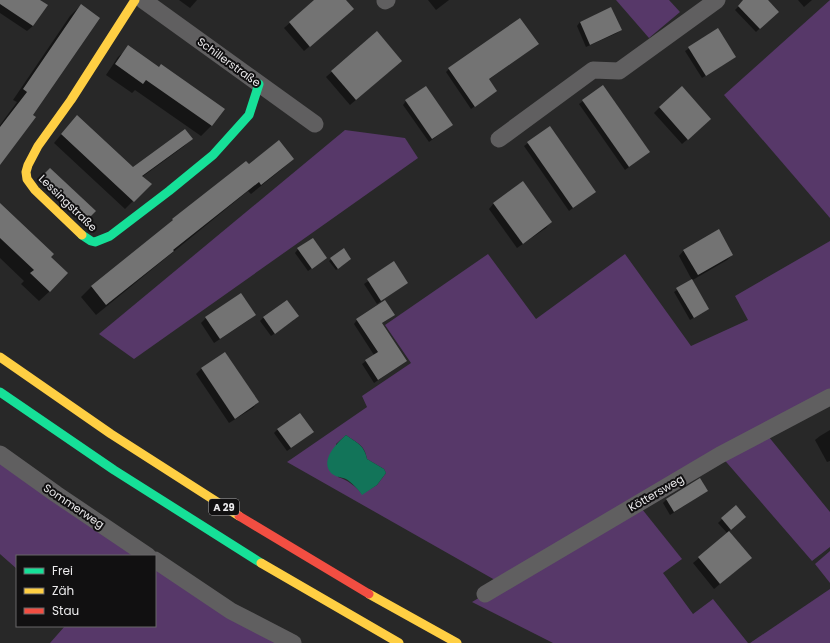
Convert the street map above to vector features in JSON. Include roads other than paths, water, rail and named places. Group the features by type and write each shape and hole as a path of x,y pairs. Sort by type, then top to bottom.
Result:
{"main road":[{"name":"Lessingstraße","path":"135,0 71,99 33,154 26,171 26,177 35,190 90,241 100,241 115,233 213,155 249,115 259,84"},
{"name":"A 29","path":"0,357 114,437 207,497 299,554 457,643"},
{"name":"A 29","path":"0,392 99,460 186,517 281,576 399,643"}],"street":[{"name":"Schillerstraße","path":"143,0 315,124"},
{"path":"499,139 592,70 619,72 716,0"},
{"name":"Köttersweg","path":"485,594 720,455 830,397"},
{"name":"Sommerweg","path":"0,454 147,555"},
{"path":"156,561 231,611 293,643"}]}
